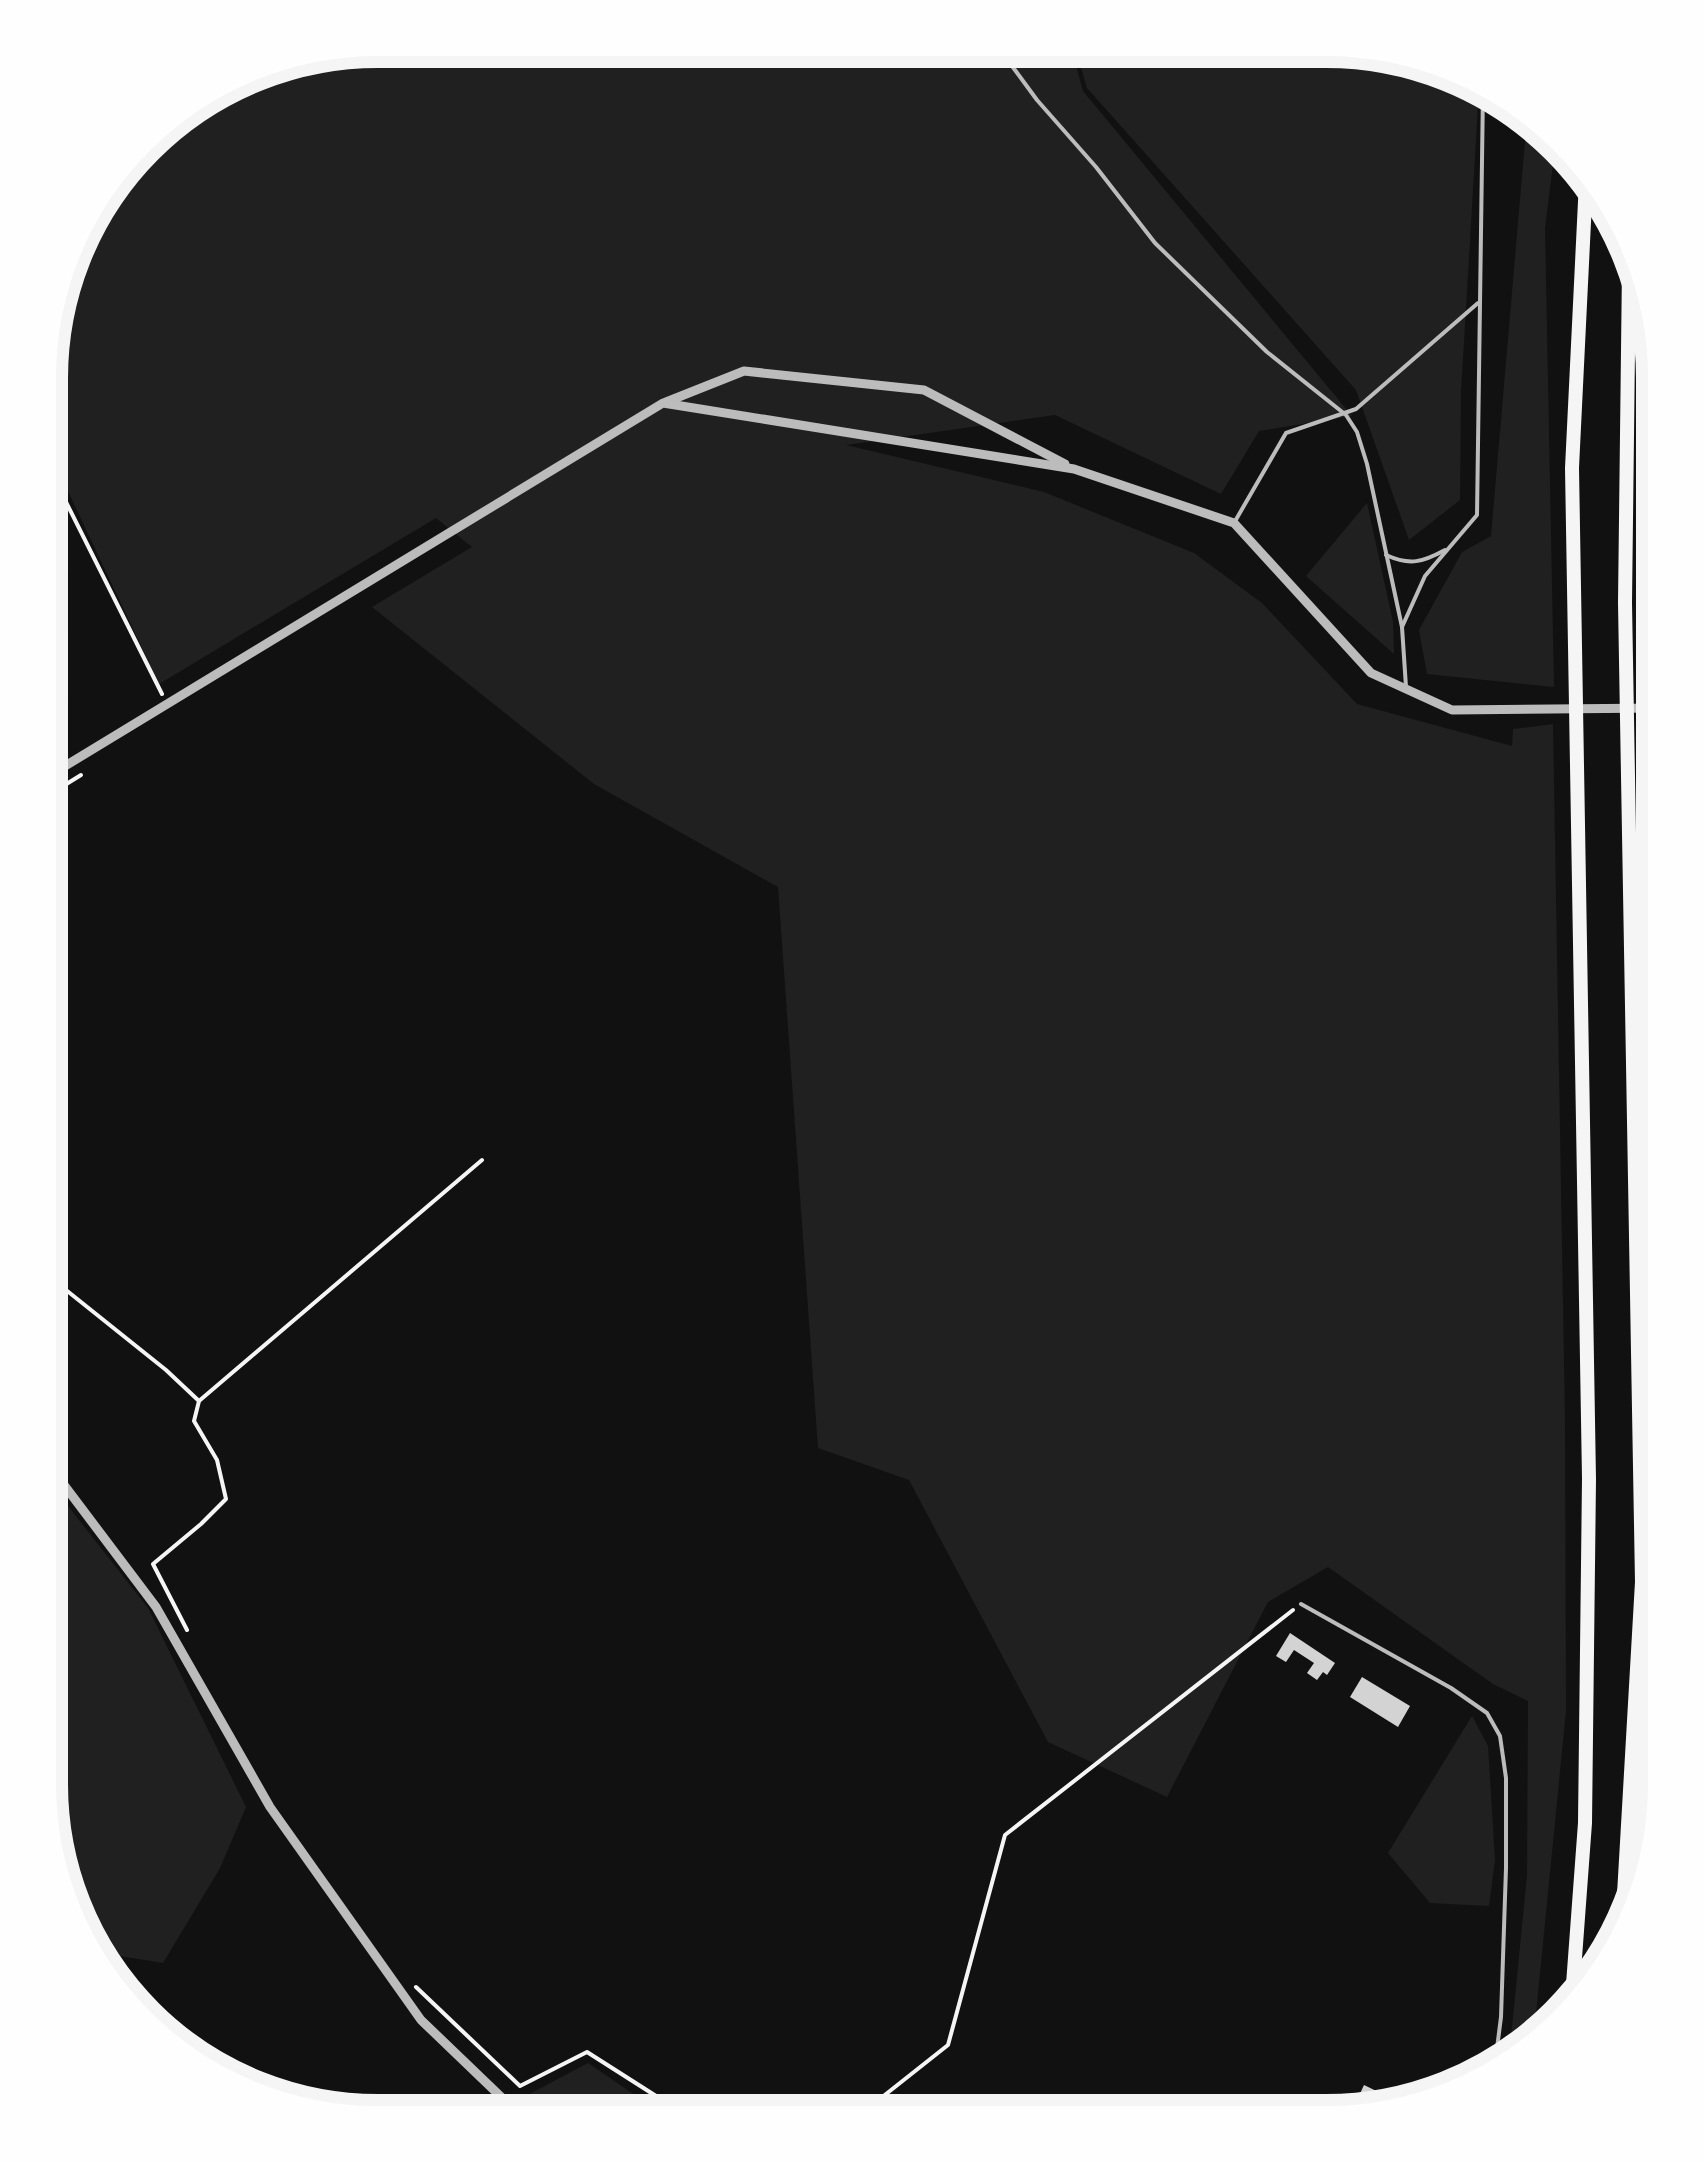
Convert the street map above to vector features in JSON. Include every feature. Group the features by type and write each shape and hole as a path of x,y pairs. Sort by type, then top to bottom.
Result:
{"highway":[{"path":"1573,1980 1585,1824 1589,1480 1572,468 1585,200"},
{"path":"1630,293 1625,604 1641,1524"},
{"path":"1624,1887 1641,1599"}],"street":[{"path":"62,768 664,404 744,371 924,390 1074,469 1234,523 1370,672 1452,710 1641,708"},
{"path":"664,404 1074,469"},
{"path":"62,1482 156,1607 270,1807 421,2020 504,2100"}],"lane":[{"path":"1009,62 1156,243 1267,352 1346,414 1357,432 1367,464 1402,627 1406,689"},
{"path":"1402,627 1425,576 1477,515 1482,105"},
{"path":"1234,523 1286,433 1356,410 1478,302"},
{"path":"1386,555 1401,562 1422,562 1449,548"},
{"path":"1301,1604 1450,1688 1487,1714 1500,1736 1506,1778 1506,1868 1497,2049"}],"path":[{"path":"62,494 167,704"},
{"path":"189,1634 152,1564 226,1499 217,1460 194,1422 199,1401 482,1160"},
{"path":"62,1287 199,1401"},
{"path":"878,2100 948,2045 1005,1835 1301,1604"},
{"path":"408,1980 520,2086 587,2052 662,2100"}],"shaded area":[{"path":"1075,62 1083,91 1352,416 1259,431 1221,494 1055,415 846,445 1044,492 1194,553 1262,603 1357,704 1512,746 1513,729 1553,724 1566,1711 1535,2020 1511,2040 1527,1876 1528,1701 1493,1684 1328,1567 1268,1602 1167,1797 1048,1742 909,1480 818,1448 778,887 594,784 372,607 472,547 436,518 159,684 62,479 62,378 73,297 105,220 141,170 186,128 257,87 337,65"},
{"path":"1079,62 1326,62 1407,73 1478,103 1461,392 1460,500 1409,540 1356,390 1087,88"},
{"path":"1526,135 1553,160 1545,228 1554,687 1427,674 1419,630 1462,552 1491,536"},
{"path":"1367,503 1393,622 1394,654 1306,576"},
{"path":"62,1498 148,1608 246,1807 220,1868 163,1963 113,1955 87,1906 73,1866 62,1785"},
{"path":"1472,1716 1488,1746 1495,1860 1489,1906 1430,1903 1388,1853"},
{"path":"588,2063 642,2100 524,2100"}],"building":[{"path":"1290,1633 1335,1663 1327,1675 1323,1672 1317,1680 1307,1673 1314,1663 1294,1650 1286,1662 1276,1656"},
{"path":"1362,1677 1410,1706 1398,1727 1350,1697"},
{"path":"1364,2085 1384,2095 1367,2098 1358,2098"}]}
